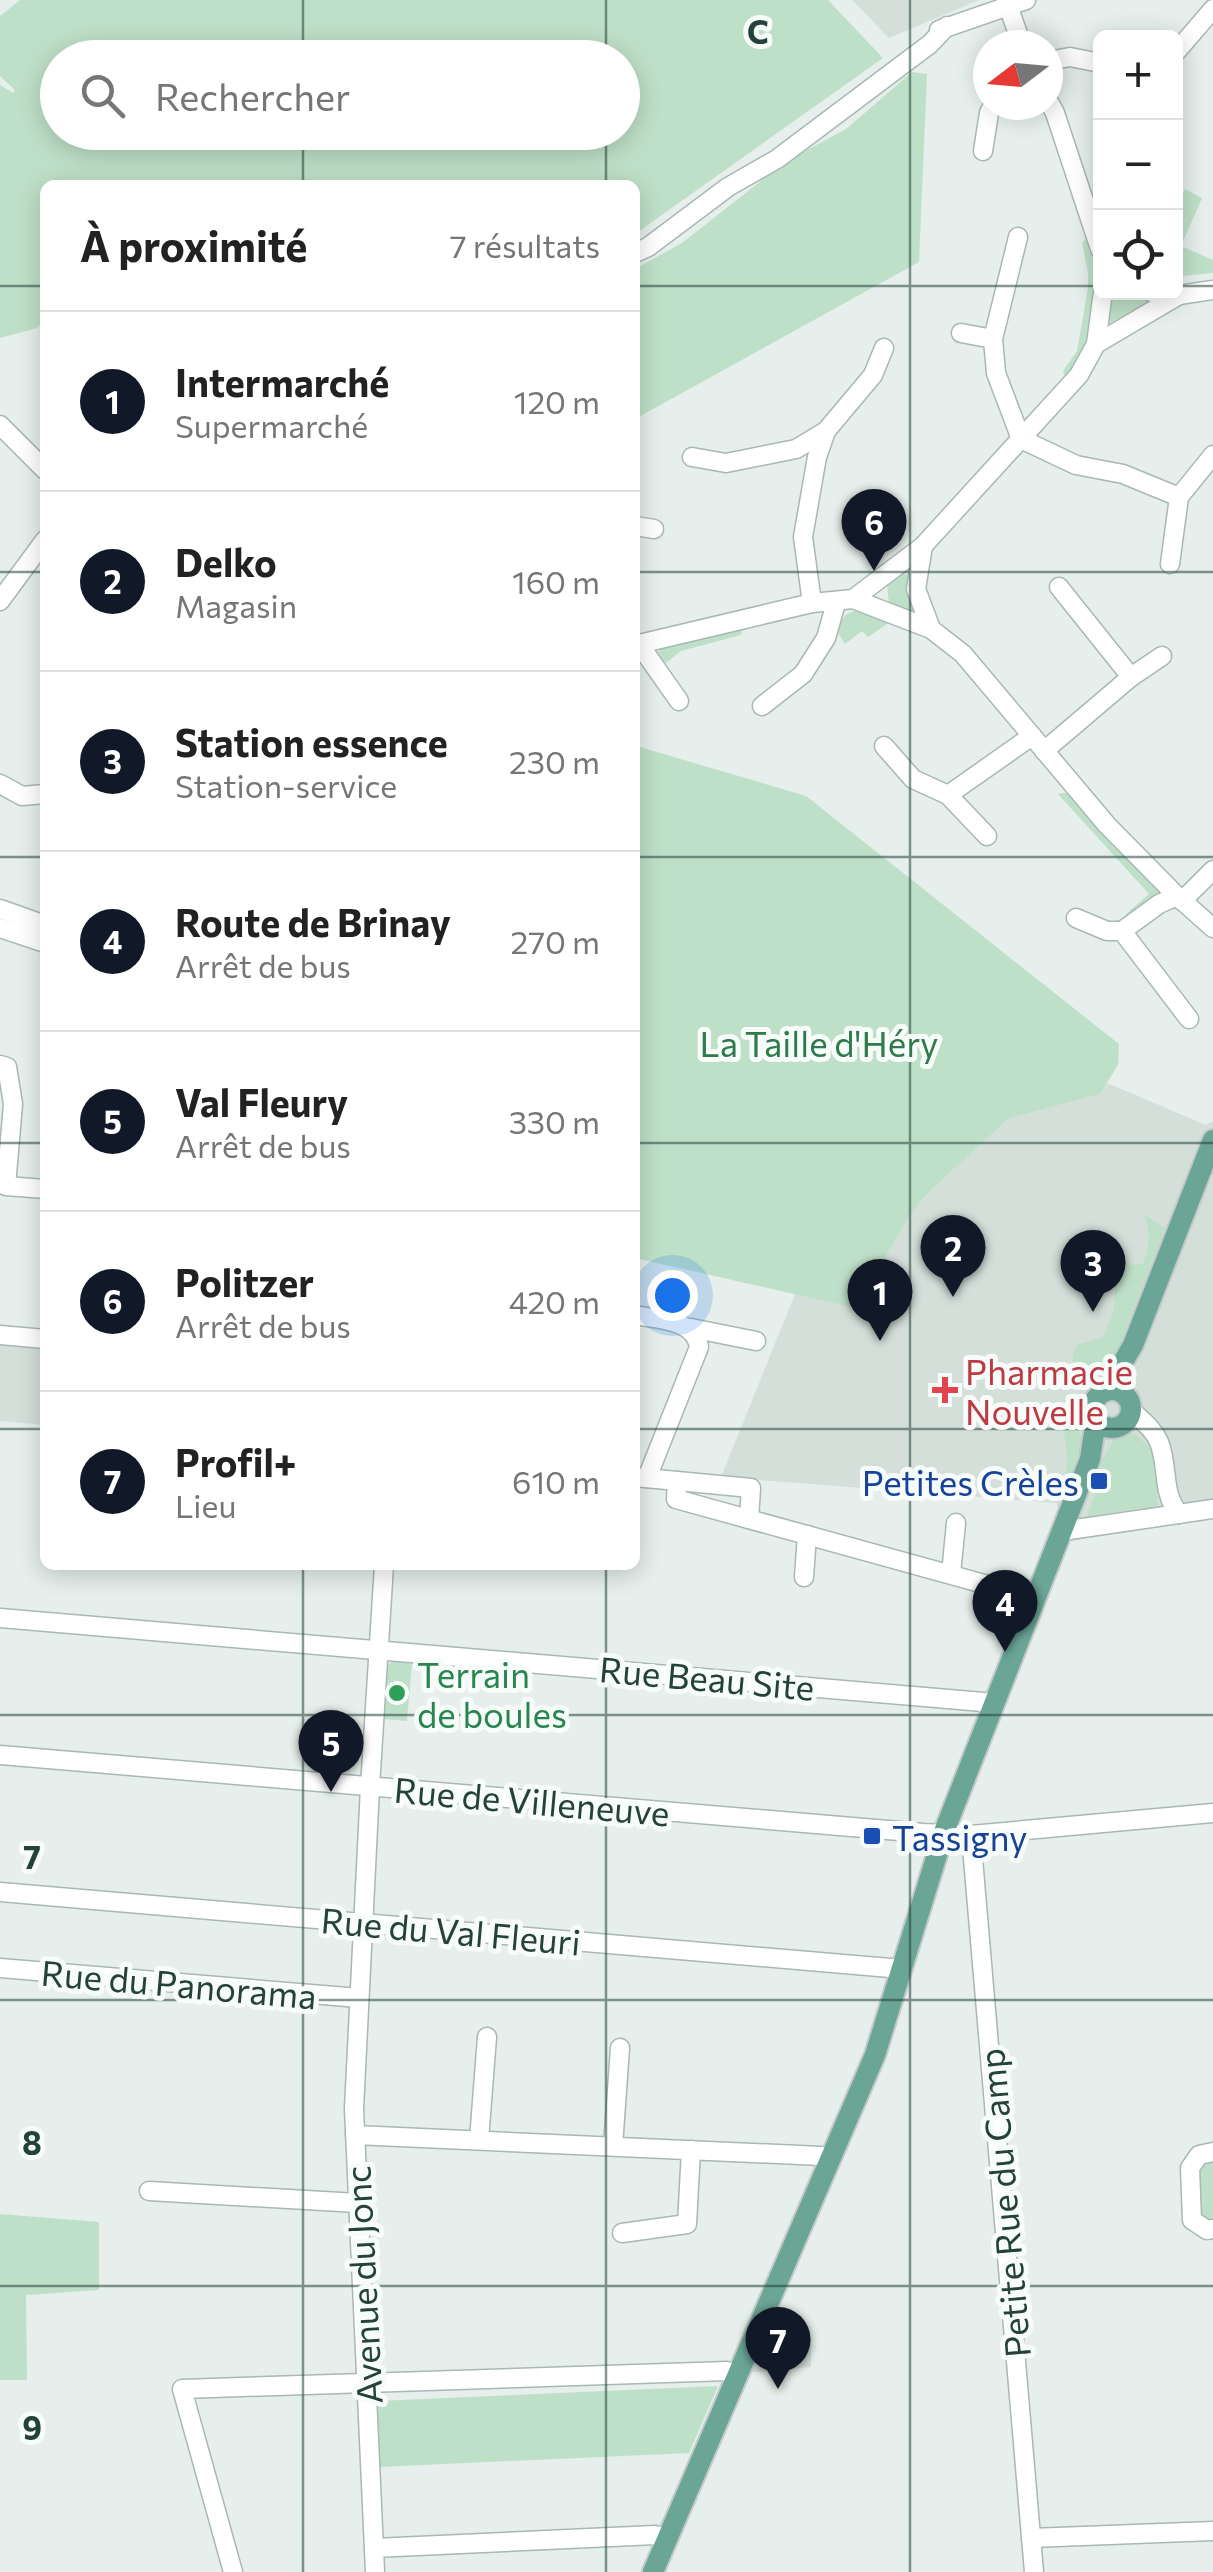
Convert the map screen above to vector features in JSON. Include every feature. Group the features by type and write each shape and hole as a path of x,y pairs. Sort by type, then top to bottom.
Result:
{"main road":[{"path":"1118,1416 1093,1406 1133,1345 1213,1140"},
{"path":"653,2572 874,2055 944,1832 1090,1458 1118,1416 1133,1345"},
{"path":"1106,1391 1117,1391 1118,1416"}],"street":[{"path":"640,251 728,188 778,159 930,44 946,26 1007,3 1026,0"},
{"path":"1007,3 1017,30"},
{"path":"1183,44 1213,9"},
{"path":"1063,58 1093,61"},
{"path":"983,151 988,120"},
{"path":"1058,120 1093,228"},
{"path":"1018,237 993,339 996,373 1021,439 1076,465 1123,474 1178,497"},
{"path":"1183,294 1213,290"},
{"path":"762,706 803,674 844,601 923,546 1079,375 1096,344 1103,300"},
{"path":"1096,344 1169,300"},
{"path":"961,332 993,339"},
{"path":"692,457 726,463 796,449 826,430 873,374 884,348"},
{"path":"0,425 40,465"},
{"path":"812,603 803,537 817,457 826,430"},
{"path":"796,449 817,457"},
{"path":"1170,564 1178,497 1213,455"},
{"path":"923,546 916,589 931,629"},
{"path":"0,601 40,547"},
{"path":"1059,587 1131,676"},
{"path":"640,644 812,603 844,601 931,629 963,654 1107,825 1213,928"},
{"path":"640,649 679,701"},
{"path":"948,795 1038,743 1162,656"},
{"path":"884,746 913,779 948,795 986,836"},
{"path":"0,784 22,796"},
{"path":"0,802 40,794"},
{"path":"1076,918 1107,931 1122,931 1159,904 1179,898 1213,870"},
{"path":"0,909 40,923"},
{"path":"0,928 40,941"},
{"path":"1122,931 1190,1018"},
{"path":"0,1064 7,1067 13,1104 6,1186 40,1189"},
{"path":"640,1316 756,1341"},
{"path":"691,1328 698,1337 697,1358 641,1478 751,1488 749,1518"},
{"path":"0,1335 40,1339"},
{"path":"1118,1416 1150,1427 1166,1470 1166,1491 1179,1514"},
{"path":"677,1482 676,1498 1036,1598"},
{"path":"1063,1528 1213,1508"},
{"path":"951,1574 956,1522"},
{"path":"804,1577 807,1535"},
{"name":"Avenue du Jonc","path":"375,2572 354,2109 384,1570"},
{"name":"Rue Beau Site","path":"0,1618 994,1703"},
{"name":"Rue de Villeneuve","path":"0,1755 923,1833 971,1835 1213,1812"},
{"name":"Petite Rue du Camp","path":"971,1835 1034,2572"},
{"name":"Rue du Val Fleuri","path":"0,1892 902,1970"},
{"name":"Rue du Panorama","path":"0,1968 359,1998"},
{"path":"479,2140 486,2037"},
{"path":"612,2146 620,2048"},
{"path":"355,2134 820,2156 830,2160"},
{"path":"622,2233 688,2224 691,2150"},
{"path":"1213,2152 1199,2156 1190,2168 1192,2220 1207,2230 1213,2229"},
{"path":"150,2190 358,2202"},
{"path":"233,2572 182,2389 727,2371 738,2376"},
{"path":"1031,2538 1213,2532"},
{"path":"374,2548 655,2535 668,2538"}],"shaded area":[{"path":"852,0 979,0 889,38"},
{"path":"1107,1083 1206,1125 1213,1121 1213,1518 1071,1541 1056,1503 721,1477 795,1294 857,1307 910,1215 928,1193 1008,1119 1100,1094"},
{"path":"0,1342 40,1346 40,1425 0,1421"},
{"path":"811,2337 811,2367 748,2373 762,2341"}],"green space":[{"path":"20,0 828,0 883,58 640,230 640,180 40,180 40,325 0,338 0,85 13,93 15,90 0,76 0,16"},
{"path":"912,72 927,74 919,262 640,416 640,266 682,243 785,162 846,129"},
{"path":"1185,189 1202,198 1183,241 1183,210"},
{"path":"1089,234 1093,246 1093,300 1098,300 1097,309 1087,346 1066,378 1063,371 1077,351 1088,288 1082,243"},
{"path":"1183,247 1213,260 1213,273 1183,276"},
{"path":"1108,300 1150,301 1106,325"},
{"path":"898,573 911,579 920,615 889,604 887,585"},
{"path":"857,611 893,620 868,637 862,631 845,644 837,631 846,615"},
{"path":"743,627 741,635 681,651 666,663 659,657 658,652 667,645"},
{"name":"La Taille d'Héry","path":"640,747 806,796 1119,1044 1118,1065 1100,1094 1008,1119 928,1193 910,1215 856,1308 640,1259"},
{"path":"1069,792 1161,892 1131,919 1125,915 1149,894 1058,794"},
{"path":"1143,1214 1165,1228 1113,1363 1088,1368 1079,1378 1072,1362 1077,1345 1103,1337 1113,1313 1117,1257 1125,1257 1127,1265 1143,1264 1149,1239"},
{"path":"1072,1406 1075,1424 1083,1438 1063,1504 1051,1486 1064,1479 1067,1462 1063,1410"},
{"path":"1135,1434 1154,1452 1158,1508 1087,1516 1101,1479 1098,1467 1115,1438"},
{"name":"Terrain de boules","path":"394,1660 412,1662 407,1721 383,1719 387,1666"},
{"path":"1213,2157 1213,2222 1202,2221 1199,2214 1198,2164"},
{"path":"0,2214 99,2222 99,2290 26,2295 27,2380 0,2380"},
{"path":"718,2386 689,2453 379,2467 377,2401"}],"place":[{"name":"Politzer","path":"874,571"},
{"name":"Delko","path":"953,1297"},
{"name":"Station essence","path":"1093,1312"},
{"name":"Intermarché","path":"880,1341"},
{"name":"Pharmacie Nouvelle","path":"945,1390"},
{"name":"Petites Crèles","path":"1099,1481"},
{"name":"Route de Brinay","path":"1005,1652"},
{"name":"Terrain de boules","path":"397,1693"},
{"name":"Val Fleury","path":"331,1792"},
{"name":"Tassigny","path":"872,1836"},
{"name":"Profil+","path":"778,2389"}]}
